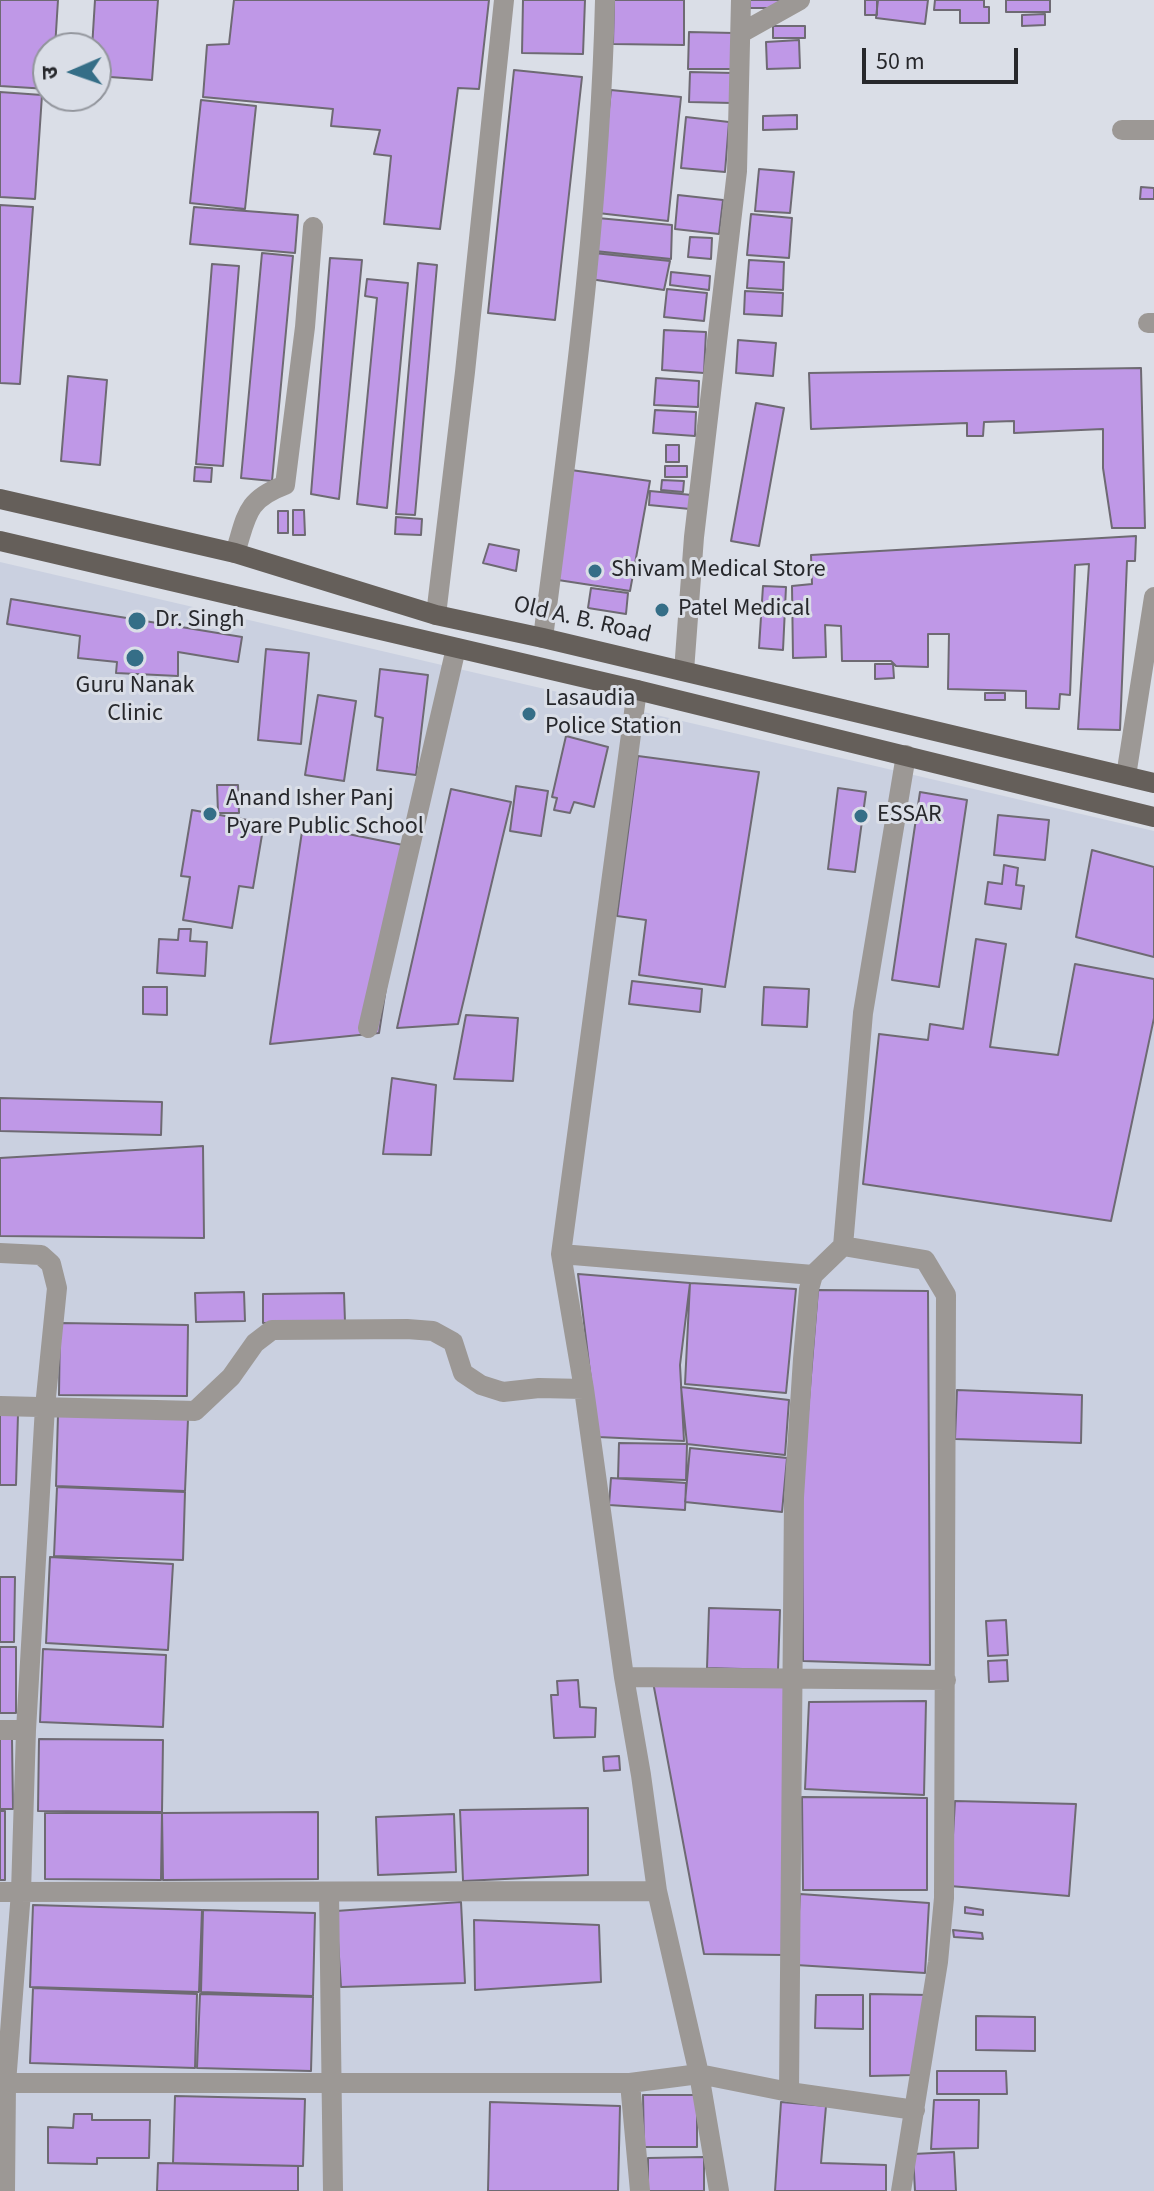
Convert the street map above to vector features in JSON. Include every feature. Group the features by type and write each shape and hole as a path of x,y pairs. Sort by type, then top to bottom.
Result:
{"main road":[{"name":"Old A. B. Road","path":"0,499 235,553 436,615 1154,783"},
{"path":"0,541 637,690 1154,817"}],"street":[{"path":"436,615 504,0"},
{"path":"543,638 586,294 603,73 605,0"},
{"path":"684,671 694,537 737,171 741,0"},
{"path":"741,33 800,0"},
{"path":"1122,130 1154,130"},
{"path":"235,553 250,507 261,496 285,485 305,327 313,227"},
{"path":"1126,776 1154,597"},
{"path":"368,1028 456,648"},
{"path":"637,690 561,1254 584,1389 657,1891 699,2074 719,2191"},
{"path":"789,2092 794,1497 809,1289 813,1275 843,1246 863,1013 906,755"},
{"path":"843,1246 925,1260 946,1295 944,1898 938,1962 901,2191"},
{"path":"0,1253 41,1255 51,1264 57,1288 45,1407 26,1730 21,1892 3,2083 5,2191"},
{"path":"561,1254 813,1275"},
{"path":"0,1406 195,1411 231,1377 255,1343 272,1330 303,1329 433,1331 453,1342 463,1373 481,1385 503,1392 539,1388 584,1389"},
{"path":"624,1677 946,1680"},
{"path":"0,1730 26,1730"},
{"path":"0,1892 657,1891"},
{"path":"329,1892 333,2191"},
{"path":"3,2083 630,2083 699,2074 789,2092 915,2110"},
{"path":"630,2083 640,2191"}],"shaded area":[{"path":"0,562 1154,831 1154,2191 0,2191"}],"building":[{"path":"0,0 58,0 56,32 32,32 32,88 0,86"},
{"path":"95,0 158,0 152,80 112,77 112,32 93,32"},
{"path":"234,0 489,0 479,89 458,88 440,229 384,224 391,156 374,154 380,130 331,126 333,109 203,97 207,45 229,44"},
{"path":"523,0 585,0 583,54 522,53"},
{"path":"614,0 684,0 684,45 613,44"},
{"path":"750,0 781,0 781,8 750,8"},
{"path":"865,0 877,0 877,15 865,15"},
{"path":"878,0 928,0 925,24 876,18"},
{"path":"935,0 984,0 984,7 989,7 989,23 960,23 960,10 934,10"},
{"path":"1006,0 1050,0 1050,12 1006,12"},
{"path":"1045,14 1045,25 1022,26 1022,15"},
{"path":"773,26 805,26 805,38 773,38"},
{"path":"689,32 734,33 733,69 688,69"},
{"path":"799,40 800,68 767,69 766,42"},
{"path":"514,70 582,77 555,320 488,313"},
{"path":"690,72 733,73 732,103 689,102"},
{"path":"611,90 681,97 668,221 598,213"},
{"path":"0,92 32,94 32,112 41,112 35,199 0,197"},
{"path":"201,100 256,106 245,209 190,203"},
{"path":"797,115 797,129 763,130 763,116"},
{"path":"686,117 729,122 725,172 681,168"},
{"path":"759,169 794,172 790,213 755,211"},
{"path":"1141,187 1154,188 1154,199 1140,199"},
{"path":"678,195 723,200 719,234 675,229"},
{"path":"0,205 33,207 20,384 0,383"},
{"path":"194,207 298,215 295,253 190,244"},
{"path":"751,214 792,218 789,258 747,255"},
{"path":"598,218 672,225 671,259 595,251"},
{"path":"690,237 712,238 711,259 688,257"},
{"path":"262,253 293,256 272,481 241,478"},
{"path":"594,253 670,261 664,290 590,279"},
{"path":"330,258 362,260 339,499 311,494"},
{"path":"749,260 784,262 783,290 747,288"},
{"path":"418,263 437,265 415,515 396,514"},
{"path":"212,264 239,266 223,466 196,464"},
{"path":"671,272 710,276 709,290 670,285"},
{"path":"367,279 408,283 387,508 357,504 377,298 365,296"},
{"path":"667,289 707,293 704,321 664,317"},
{"path":"745,291 783,293 782,316 744,314"},
{"path":"664,330 706,332 704,373 662,370"},
{"path":"738,340 776,343 773,376 736,373"},
{"path":"1141,368 1145,528 1112,528 1103,468 1103,429 1014,433 1014,421 984,422 983,436 967,436 967,423 811,429 809,373"},
{"path":"68,376 107,380 100,465 61,461"},
{"path":"656,378 699,381 698,407 654,405"},
{"path":"756,403 784,408 759,546 731,541"},
{"path":"655,410 696,412 695,436 653,433"},
{"path":"666,445 679,445 679,462 666,462"},
{"path":"665,466 687,466 687,477 665,477"},
{"path":"195,467 212,468 211,482 194,481"},
{"path":"571,470 650,481 630,591 558,580"},
{"path":"662,480 684,481 683,492 661,490"},
{"path":"650,491 692,495 690,509 649,505"},
{"path":"293,510 304,510 305,535 293,535"},
{"path":"278,511 288,511 288,533 278,533"},
{"path":"396,517 422,519 421,535 395,534"},
{"path":"1136,536 1135,561 1127,561 1120,730 1078,729 1089,564 1075,565 1070,695 1060,694 1059,709 1026,708 1026,691 948,689 949,634 928,634 928,667 896,666 891,661 842,661 841,626 825,625 826,657 793,658 792,586 812,584 811,555"},
{"path":"489,544 519,550 516,571 483,563"},
{"path":"763,586 786,587 783,650 759,648"},
{"path":"591,588 628,593 626,614 588,608"},
{"path":"11,599 242,637 238,662 178,652 178,676 116,673 117,662 78,658 80,636 7,624"},
{"path":"266,649 309,653 301,744 258,740"},
{"path":"875,664 893,664 894,678 875,679"},
{"path":"380,669 428,675 416,775 377,770 383,718 375,716"},
{"path":"985,693 1005,693 1005,700 985,700"},
{"path":"318,695 356,701 344,781 305,775"},
{"path":"566,736 608,747 594,807 574,802 570,813 554,810 557,798 552,797"},
{"path":"638,756 759,772 725,987 639,975 646,920 617,916"},
{"path":"217,785 238,785 239,813 218,813"},
{"path":"516,786 548,791 541,836 510,831"},
{"path":"838,788 866,792 855,872 828,869"},
{"path":"451,789 511,802 458,1024 397,1028"},
{"path":"920,792 967,800 939,987 892,980"},
{"path":"192,810 264,823 253,888 239,886 232,928 183,920 190,877 181,876"},
{"path":"998,815 1049,820 1045,860 994,855"},
{"path":"303,825 408,846 379,1033 270,1044"},
{"path":"1092,850 1154,867 1154,957 1076,937"},
{"path":"1004,865 1018,868 1016,885 1024,886 1021,909 985,904 988,882 1002,884"},
{"path":"179,929 191,929 190,941 207,942 205,976 157,973 159,939 178,940"},
{"path":"976,939 1006,944 990,1047 1058,1055 1075,964 1154,979 1154,1018 1111,1221 863,1184 879,1034 928,1040 930,1024 963,1029"},
{"path":"632,981 702,989 700,1012 629,1004"},
{"path":"143,987 167,987 167,1015 143,1014"},
{"path":"764,987 809,989 807,1027 762,1025"},
{"path":"466,1015 518,1018 513,1081 454,1079"},
{"path":"392,1078 436,1085 431,1155 383,1154"},
{"path":"0,1098 162,1102 161,1135 0,1131"},
{"path":"203,1146 204,1238 0,1236 0,1158"},
{"path":"578,1274 690,1283 680,1365 684,1441 598,1437"},
{"path":"690,1283 796,1289 786,1393 685,1384"},
{"path":"818,1290 928,1291 930,1665 803,1661 802,1485"},
{"path":"244,1292 245,1321 196,1322 195,1293"},
{"path":"344,1293 345,1322 263,1323 263,1294"},
{"path":"60,1323 188,1325 187,1396 59,1395"},
{"path":"681,1387 789,1400 785,1455 687,1444"},
{"path":"957,1390 1082,1395 1081,1443 955,1439"},
{"path":"0,1413 18,1414 16,1485 0,1485"},
{"path":"58,1414 188,1419 185,1491 56,1486"},
{"path":"619,1443 687,1444 686,1480 618,1478"},
{"path":"690,1448 787,1458 782,1512 685,1502"},
{"path":"611,1478 686,1483 685,1510 609,1505"},
{"path":"57,1487 185,1492 183,1560 54,1556"},
{"path":"50,1557 173,1564 168,1650 46,1643"},
{"path":"0,1577 15,1577 14,1642 0,1642"},
{"path":"709,1608 780,1610 778,1670 707,1668"},
{"path":"1006,1620 1008,1655 988,1656 986,1621"},
{"path":"0,1647 16,1647 16,1713 0,1713"},
{"path":"43,1649 166,1655 163,1727 40,1722"},
{"path":"1007,1660 1008,1681 989,1682 988,1661"},
{"path":"578,1680 580,1707 596,1708 595,1737 554,1738 551,1695 558,1695 557,1681"},
{"path":"653,1682 788,1685 784,1955 704,1954"},
{"path":"926,1701 924,1795 805,1789 809,1702"},
{"path":"0,1739 12,1739 13,1809 0,1809"},
{"path":"39,1739 163,1740 162,1812 38,1811"},
{"path":"619,1756 620,1770 604,1771 603,1757"},
{"path":"802,1797 927,1798 927,1890 803,1890"},
{"path":"955,1801 1076,1804 1069,1896 950,1886"},
{"path":"588,1808 588,1875 463,1881 460,1810"},
{"path":"0,1811 5,1811 5,1880 0,1880"},
{"path":"318,1812 318,1879 163,1880 162,1813"},
{"path":"45,1813 162,1813 161,1880 45,1879"},
{"path":"454,1814 456,1872 378,1875 376,1817"},
{"path":"800,1894 929,1903 925,1973 796,1965"},
{"path":"461,1902 465,1983 341,1987 336,1911"},
{"path":"33,1905 202,1910 199,1992 30,1987"},
{"path":"965,1907 983,1910 983,1915 965,1913"},
{"path":"203,1910 315,1913 313,1996 201,1992"},
{"path":"474,1920 599,1925 601,1982 475,1990"},
{"path":"953,1930 982,1933 983,1939 954,1937"},
{"path":"33,1988 197,1994 195,2068 30,2063"},
{"path":"200,1994 313,1997 311,2071 197,2068"},
{"path":"870,1994 929,1995 913,2075 870,2076"},
{"path":"816,1995 863,1995 863,2029 815,2028"},
{"path":"976,2016 1035,2017 1035,2051 976,2050"},
{"path":"937,2071 1006,2071 1007,2094 937,2094"},
{"path":"643,2095 697,2095 697,2147 644,2147"},
{"path":"175,2096 305,2099 303,2166 173,2163"},
{"path":"934,2100 979,2100 978,2148 931,2149"},
{"path":"490,2102 620,2106 618,2191 488,2191"},
{"path":"781,2102 826,2106 821,2163 886,2165 886,2191 775,2191"},
{"path":"74,2114 92,2114 92,2120 150,2120 149,2158 97,2158 97,2164 48,2163 48,2127 73,2128"},
{"path":"954,2152 956,2191 915,2191 913,2154"},
{"path":"704,2157 704,2191 648,2191 648,2158"},
{"path":"158,2163 298,2166 298,2191 157,2191"}],"place":[{"name":"Shivam Medical Store","path":"595,571"},
{"name":"Patel Medical","path":"662,610"},
{"name":"Dr. Singh","path":"137,621"},
{"name":"Guru Nanak Clinic","path":"135,658"},
{"name":"Lasaudia Police Station","path":"529,714"},
{"name":"Anand Isher Panj Pyare Public School","path":"210,814"},
{"name":"ESSAR","path":"861,816"}]}
